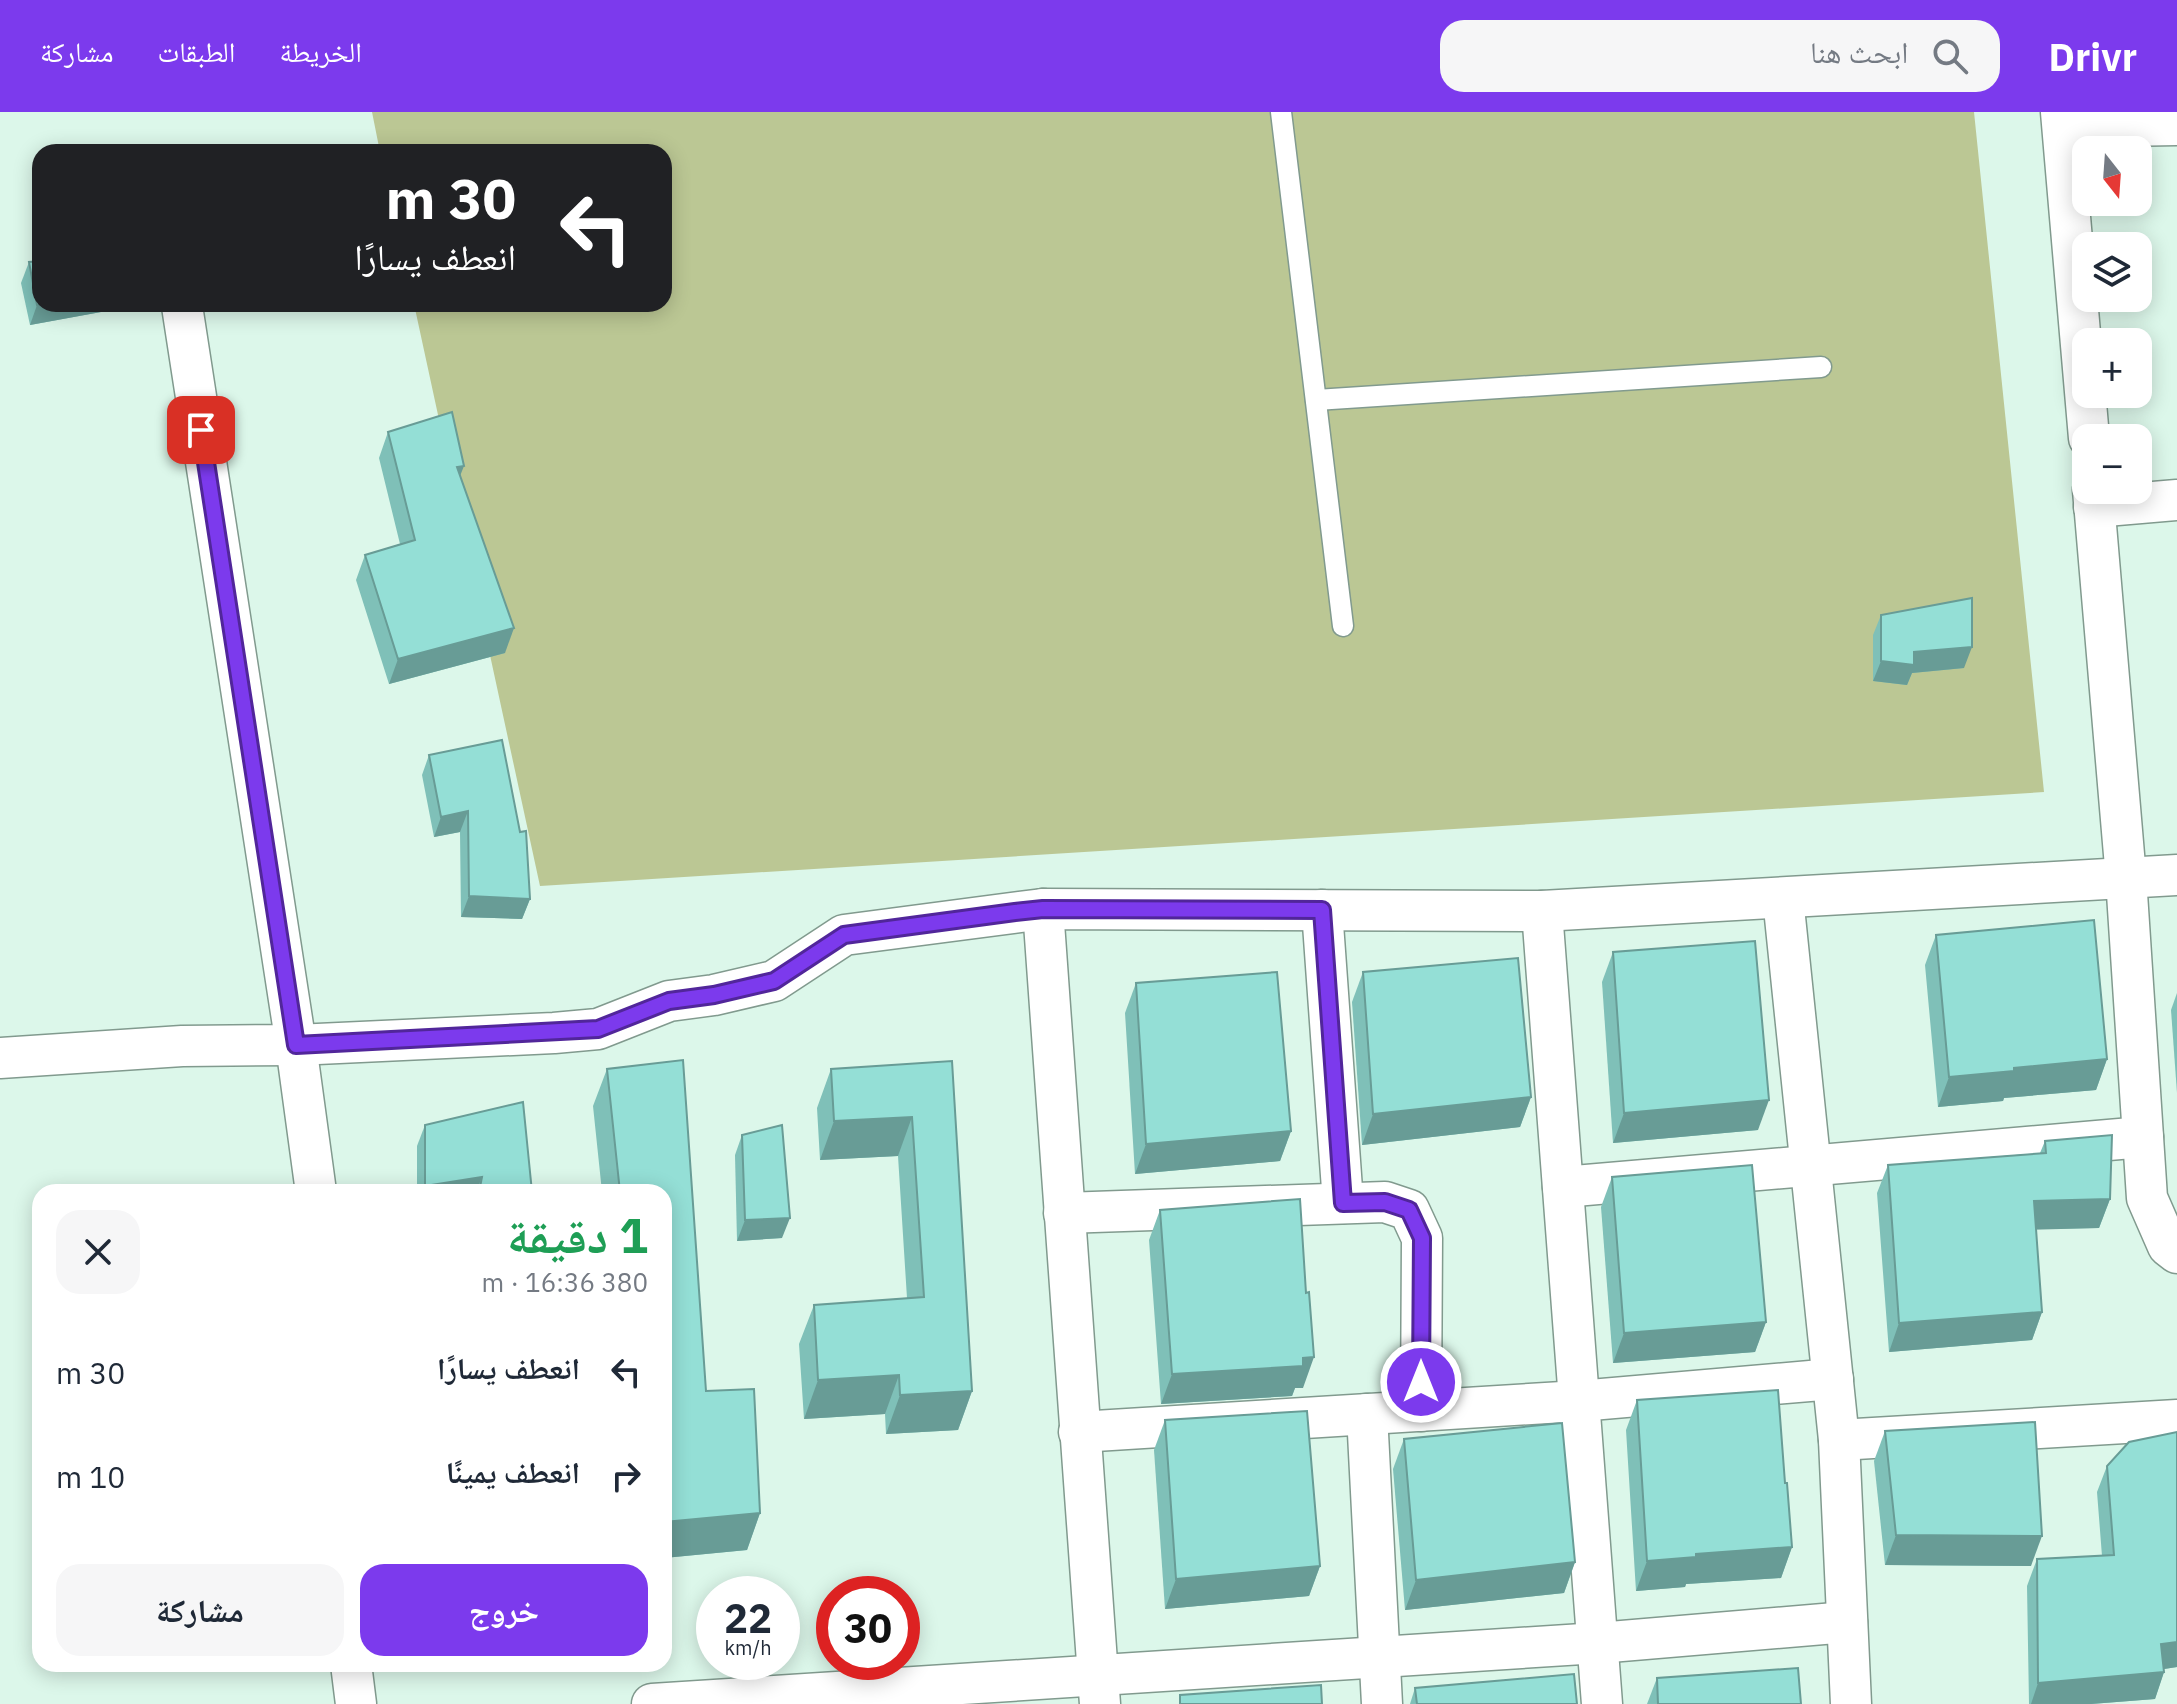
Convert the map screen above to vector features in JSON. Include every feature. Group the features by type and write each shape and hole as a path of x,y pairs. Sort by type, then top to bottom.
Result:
{"street":[{"path":"2088,424 2062,120 2177,125"},
{"path":"183,312 315,1184"},
{"path":"2152,499 2177,500"},
{"path":"2095,504 2126,878 2147,1198 2168,1246 2177,1253"},
{"path":"0,1058 182,1046 296,1045 598,1029 669,1001 714,995 774,981 844,935 1043,909 1542,911 2177,875"},
{"path":"1783,898 1839,1440 1851,1704"},
{"path":"1043,909 1099,1689"},
{"path":"1322,910 1343,1203"},
{"path":"1542,911 1602,1704"},
{"path":"1563,1187 2143,1137"},
{"path":"1064,1213 1385,1202 1409,1210 1422,1238 1421,1411"},
{"path":"1079,1432 1579,1401 1833,1379"},
{"path":"1367,1414 1382,1704"},
{"path":"1839,1440 2177,1420"},
{"path":"652,1704 1099,1689 1379,1657 1847,1622"},
{"path":"352,1672 356,1704"}],"lane":[{"path":"1281,112 1343,626"},
{"path":"1316,400 1821,367"}],"green space":[{"path":"372,112 1974,112 2044,792 540,886 416,312 672,312 672,144 378,144"}],"building":[{"path":"452,412 464,466 457,467 514,628 398,659 365,555 415,540 388,432"},
{"path":"1972,598 1972,647 1914,652 1914,665 1881,661 1881,615"},
{"path":"502,740 520,832 526,831 530,899 469,896 468,811 441,817 429,755"},
{"path":"2094,920 2107,1059 1949,1077 1936,935"},
{"path":"1755,941 1769,1100 1624,1113 1613,952"},
{"path":"1518,958 1531,1097 1373,1114 1363,972"},
{"path":"1277,972 1291,1131 1146,1144 1136,983"},
{"path":"683,1060 706,1391 754,1389 760,1513 672,1521 672,1184 619,1184 607,1069"},
{"path":"952,1061 972,1391 900,1395 899,1375 818,1380 814,1305 924,1297 912,1117 834,1121 831,1069"},
{"path":"523,1102 531,1184 481,1184 482,1177 425,1184 425,1125"},
{"path":"782,1125 790,1218 745,1220 742,1135"},
{"path":"2112,1135 2110,1199 2034,1201 2042,1312 1899,1323 1888,1165 2046,1153 2045,1141"},
{"path":"1752,1165 1766,1322 1624,1333 1612,1177"},
{"path":"1300,1199 1314,1357 1303,1358 1303,1366 1172,1374 1160,1210"},
{"path":"1778,1390 1792,1547 1647,1561 1637,1400"},
{"path":"1307,1411 1320,1566 1176,1579 1165,1420"},
{"path":"2035,1422 2042,1536 1896,1535 1885,1431"},
{"path":"1562,1423 1575,1562 1416,1580 1404,1439"},
{"path":"2177,1432 2177,1642 2161,1644 2164,1672 2038,1683 2037,1559 2114,1555 2107,1466 2129,1442"},
{"path":"1798,1668 1801,1704 1658,1704 1657,1678"},
{"path":"1574,1674 1577,1704 1417,1704 1415,1688"},
{"path":"1321,1685 1322,1704 1180,1704 1180,1695"}],"route":[{"path":"201,430 296,1045 598,1029 669,1001 714,995 774,981 844,935 1015,912 1043,909 1322,910 1343,1203 1385,1202 1409,1210 1422,1238 1421,1382"}]}
